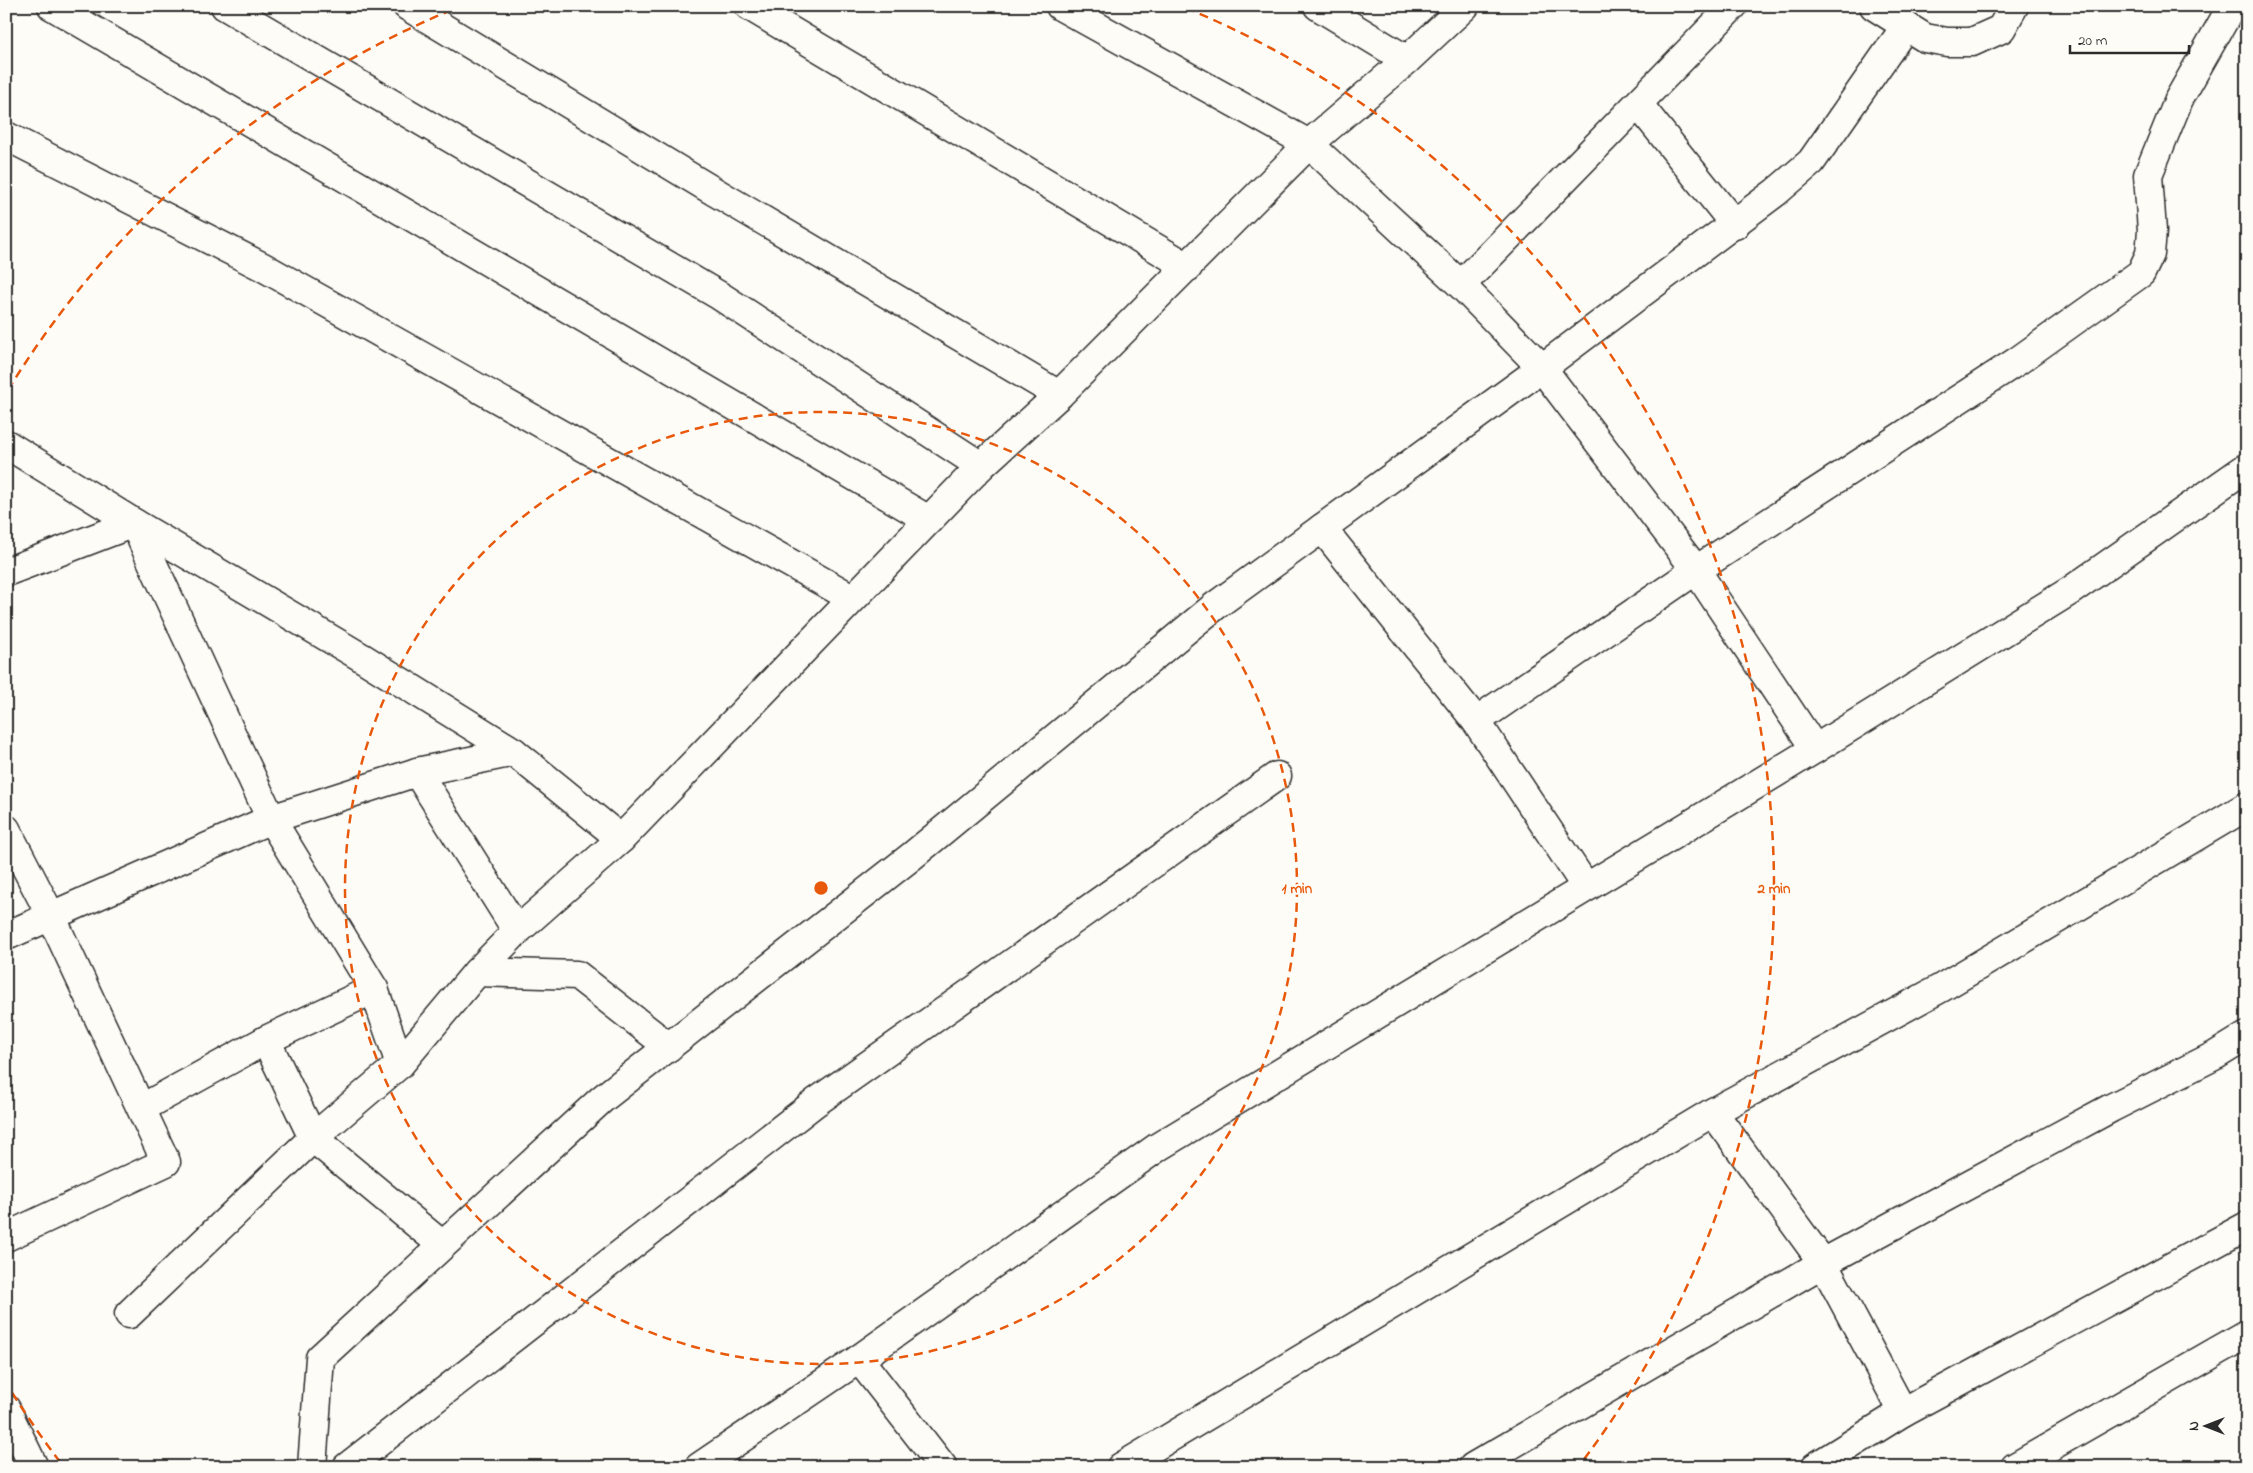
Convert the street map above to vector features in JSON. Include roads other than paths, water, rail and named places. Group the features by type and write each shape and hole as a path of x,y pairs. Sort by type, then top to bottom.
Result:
{"street":[{"path":"52,6 929,520"},
{"path":"225,6 720,296 982,466"},
{"path":"407,6 714,191 1059,395"},
{"path":"749,6 1188,267"},
{"path":"1060,6 1309,144 1461,285 1542,368 1696,570 1815,749"},
{"path":"1318,6 1407,60"},
{"path":"128,1314 313,1138 400,1064 478,972 517,931 621,838 982,466 1059,395 1309,144 1407,60 1465,6"},
{"path":"1461,285 1733,6"},
{"path":"1874,6 1925,38 1947,42 1972,42 2001,29 2014,6"},
{"path":"1476,721 1696,570 2019,360 2140,273 2150,254 2152,231 2148,175 2179,99 2232,6"},
{"path":"312,1467 320,1358 441,1244 602,1099 912,856 1215,606 1542,368 1735,224 1811,162 1906,26"},
{"path":"1638,105 1735,224"},
{"path":"6,136 263,267 852,598"},
{"path":"6,444 134,523 361,657 514,752 621,838"},
{"path":"699,1467 859,1359 1158,1147 1815,749 2070,591 2247,467"},
{"path":"6,572 134,523"},
{"path":"134,523 271,819 374,989 400,1064"},
{"path":"1322,528 1476,721 1586,887"},
{"path":"6,936 271,819 417,772 514,752"},
{"path":"417,772 517,931"},
{"path":"347,1467 816,1102 1277,776"},
{"path":"1121,1467 1713,1112 1941,988 2247,806"},
{"path":"6,829 51,916 166,1162 6,1238"},
{"path":"478,972 577,975 669,1047"},
{"path":"142,1108 266,1040 374,989"},
{"path":"1473,1467 1823,1263 2111,1108 2216,1055 2247,1036"},
{"path":"266,1040 313,1138 441,1244"},
{"path":"1713,1112 1823,1263 1903,1412"},
{"path":"1815,1467 1903,1412 2247,1226"},
{"path":"2015,1467 2247,1334"},
{"path":"859,1359 943,1467"},
{"path":"6,1409 34,1467"}]}
